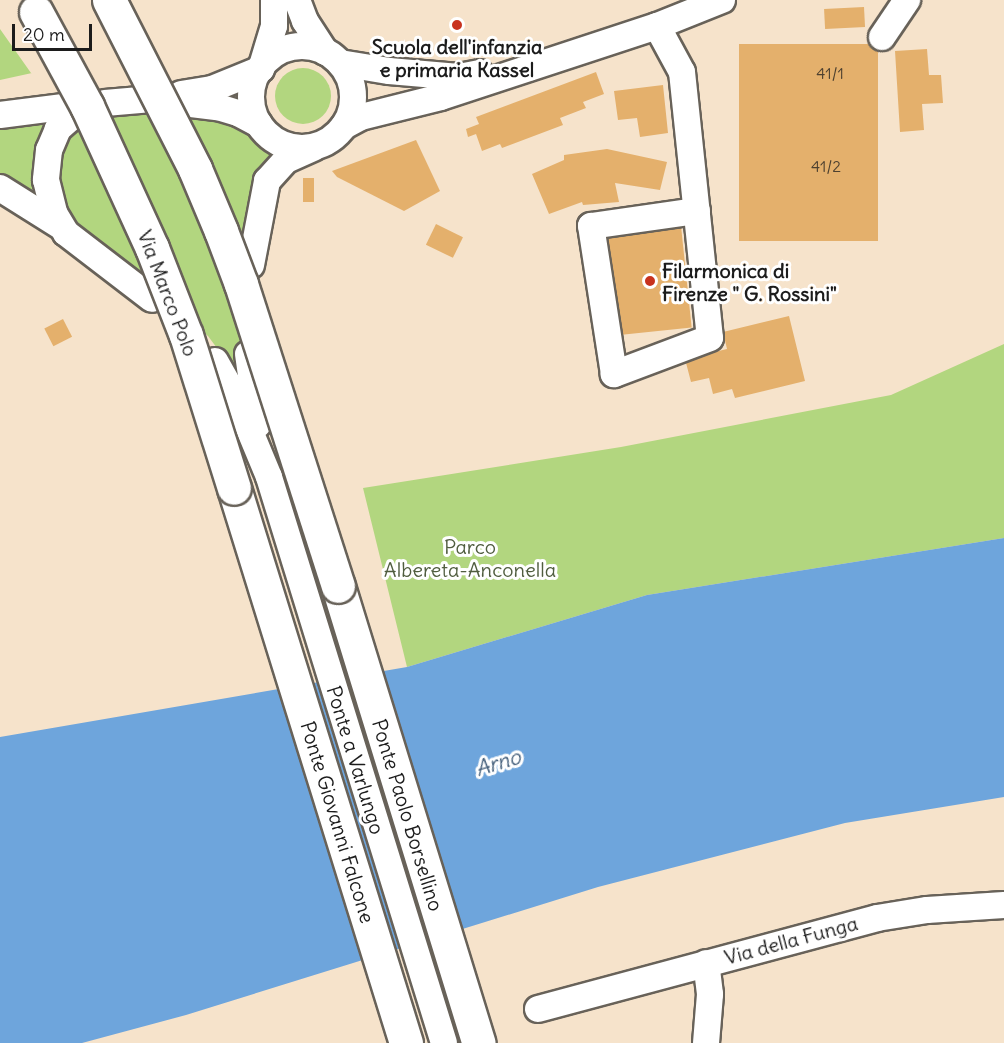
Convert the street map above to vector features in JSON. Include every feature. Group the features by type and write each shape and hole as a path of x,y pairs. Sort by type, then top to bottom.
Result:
{"highway":[{"name":"Ponte Paolo Borsellino","path":"109,0 195,169 241,284 338,586 479,1043"},
{"name":"Via Marco Polo","path":"33,6 87,106 156,259 203,387 269,601"},
{"name":"Ponte Giovanni Falcone","path":"269,601 406,1043"}],"street":[{"path":"274,0 274,26 261,69 251,92 252,109 259,124 270,136 284,145 301,148 318,146"},
{"path":"297,0 305,21 349,77 353,93 351,110 344,126"},
{"path":"251,265 267,181 286,160 332,138 344,126 361,117 441,97 657,26 722,0"},
{"path":"882,37 907,0"},
{"path":"657,26 682,72 697,211 710,338 614,374 591,226 697,211"},
{"path":"259,124 238,113 182,99 261,69 271,57 286,49 311,47 332,58 389,71 459,77 560,57"},
{"path":"0,115 73,110 53,138 46,167 47,193 59,225"},
{"path":"0,188 59,225 74,240 152,298"},
{"name":"Ponte a Varlungo","path":"248,354 251,385 269,477"},
{"name":"Ponte a Varlungo","path":"215,361 237,400 269,477 444,1043"},
{"name":"Via della Funga","path":"538,1010 877,918 927,910 1004,905"},
{"path":"706,963 710,994 706,1043"}],"green space":[{"path":"0,29 31,73 32,73 0,80"},
{"path":"297,68 309,68 323,76 331,90 329,107 323,116 309,124 297,124 280,112 275,102 275,90 287,73"},
{"path":"57,113 41,206 0,176 0,123"},
{"path":"207,113 237,119 254,142 273,155 260,166 251,193 240,355 237,366 231,367 208,336 116,259 82,235 58,195 61,145 84,119 120,114"},
{"name":"Parco Albereta-Anconella","path":"1004,344 1004,538 647,595 407,667 363,488 621,447 891,395"}],"water":[{"name":"Arno","path":"1004,538 1004,797 845,823 598,887 186,1015 82,1043 0,1043 0,737 407,667 647,595"}],"building":[{"path":"864,7 865,27 825,29 824,9"},
{"path":"739,44 878,44 878,241 739,241"},
{"path":"927,49 929,75 941,75 943,103 922,104 924,130 900,132 895,51"},
{"path":"596,72 604,94 583,102 586,108 560,118 563,125 502,148 500,144 482,151 476,134 468,137 466,129 479,124 476,117"},
{"path":"663,85 668,133 640,137 637,118 618,120 614,91"},
{"path":"416,140 440,191 404,211 337,177 332,171"},
{"path":"607,149 667,162 660,190 615,183 619,202 583,205 582,202 549,214 532,174 564,160 564,155"},
{"path":"303,178 314,178 314,202 303,202"},
{"path":"436,224 463,237 453,258 426,245"},
{"name":"Filarmonica di Firenze \" G. Rossini\"","path":"681,226 692,327 617,335 606,234"},
{"path":"789,316 805,381 735,398 732,389 713,394 709,378 691,382 685,359 727,349 723,332"},
{"path":"63,319 72,337 53,346 44,329"}],"place":[{"name":"Scuola dell'infanzia e primaria Kassel","path":"457,25"},
{"name":"Filarmonica di Firenze \" G. Rossini\"","path":"650,281"}]}
